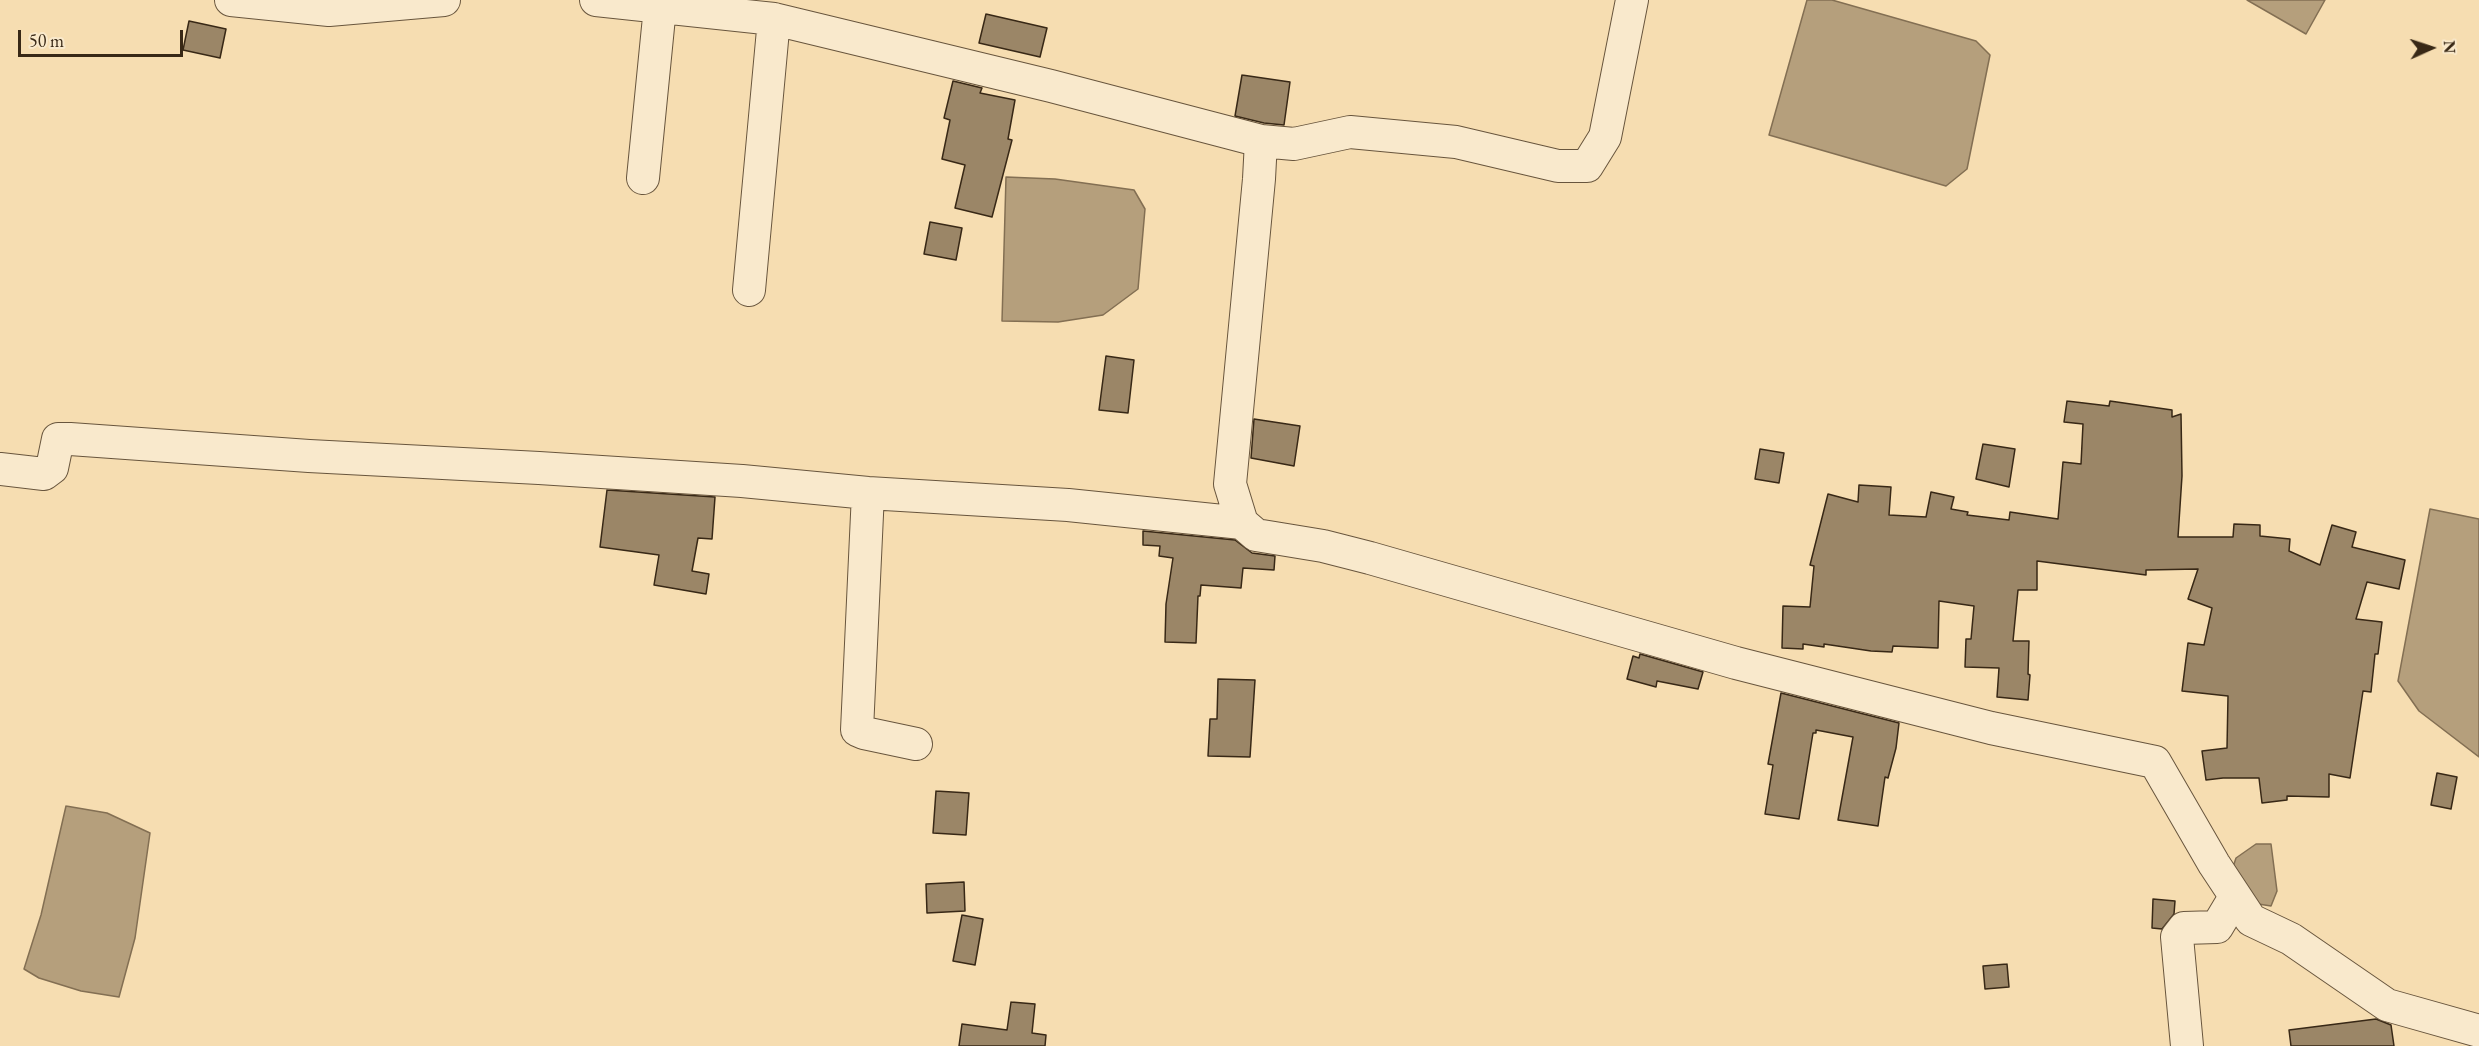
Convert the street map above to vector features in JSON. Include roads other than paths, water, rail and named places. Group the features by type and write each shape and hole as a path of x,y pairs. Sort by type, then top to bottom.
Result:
{"street":[{"path":"231,0 329,10 444,0"},
{"path":"596,0 774,19 1051,86 1261,141 1294,144 1350,132 1456,142 1558,166 1587,166 1605,137 1632,0"},
{"path":"643,178 660,7"},
{"path":"749,290 774,19"},
{"path":"1261,141 1230,484 1242,523 1256,535 1323,546 1736,663 1991,728 2155,762 2214,864 2251,920 2291,939 2387,1005 2479,1031"},
{"path":"0,469 44,474 52,468 58,440 70,439 309,456 742,481 868,493 1068,505 1242,523"},
{"path":"868,493 857,730 916,744"},
{"path":"2187,1046 2176,937 2184,928 2217,927 2235,897"}]}
